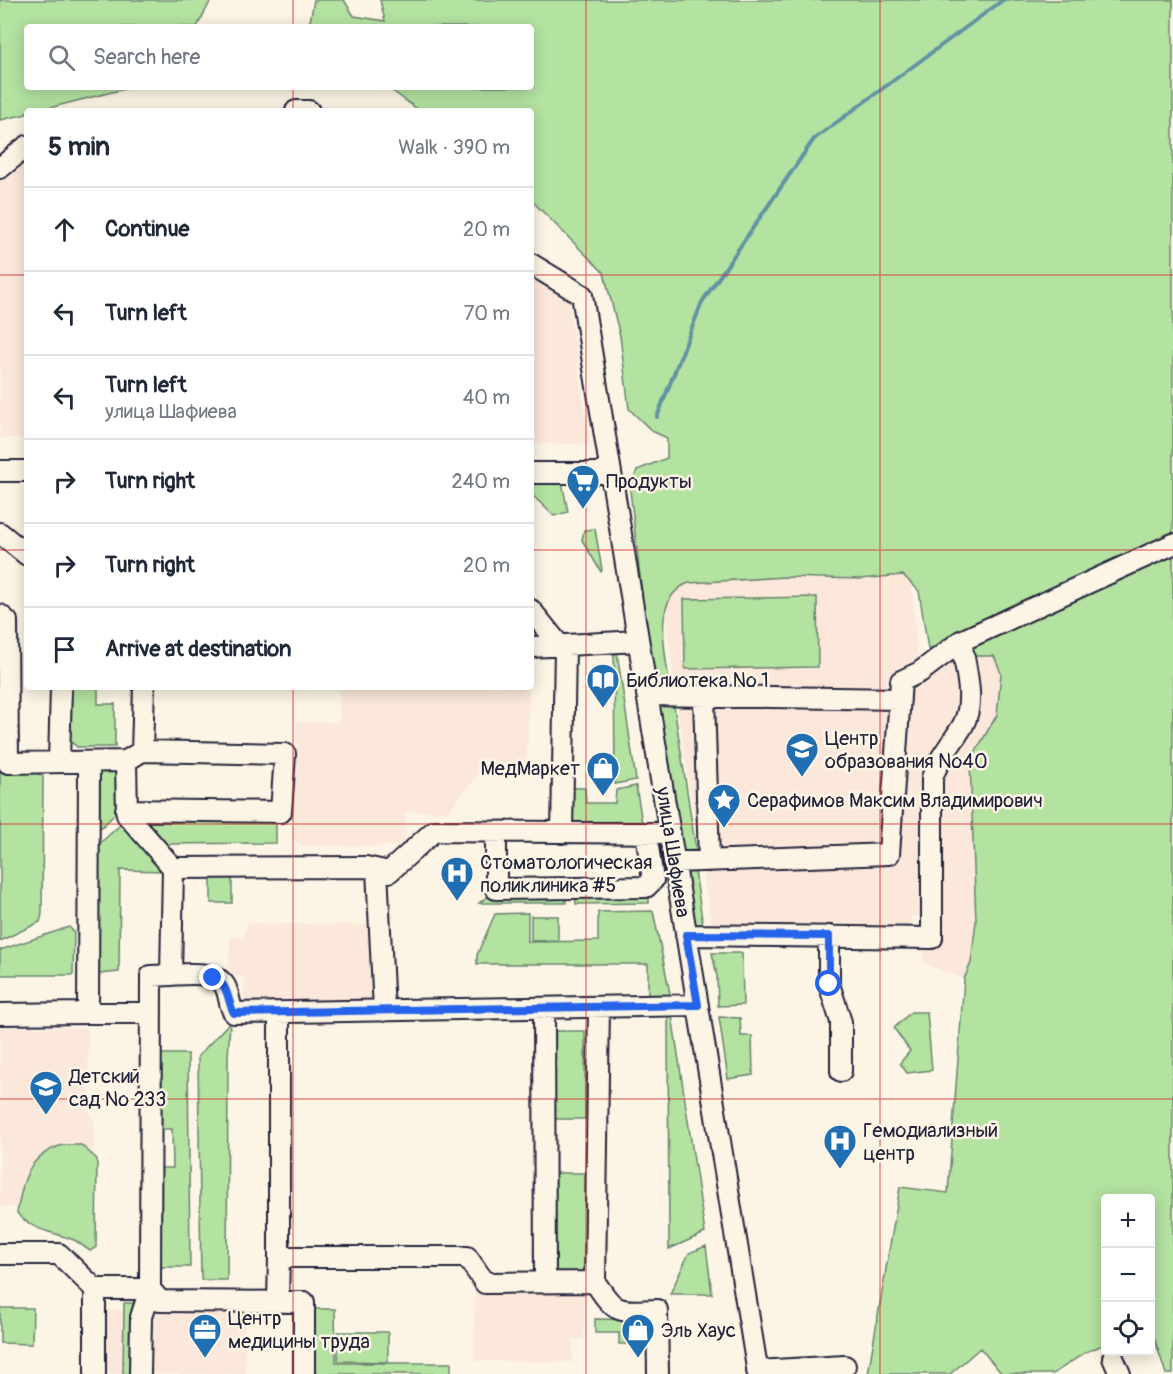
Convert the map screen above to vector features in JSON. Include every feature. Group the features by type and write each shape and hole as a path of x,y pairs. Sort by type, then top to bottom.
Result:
{"street":[{"path":"0,168 24,148"},
{"name":"улица Шафиева","path":"534,266 582,295 758,1372"},
{"path":"0,471 24,471"},
{"path":"534,473 611,473"},
{"path":"0,533 24,553"},
{"path":"674,862 889,854 901,681 920,672 961,641 1173,544"},
{"path":"534,613 562,646 562,833"},
{"path":"0,615 8,621 8,763 89,762 134,756 285,754 281,812 126,810"},
{"path":"534,647 638,641"},
{"path":"686,935 932,938 932,778 939,760 963,724 967,712 969,696 961,641"},
{"path":"59,762 61,690"},
{"path":"144,690 126,810 127,815 173,868 171,975"},
{"path":"647,695 900,699"},
{"path":"704,697 709,861"},
{"path":"88,1013 89,762"},
{"path":"173,868 366,867 389,872 434,831 670,833"},
{"path":"496,832 496,889 646,887 653,880 646,833"},
{"path":"377,870 384,1011"},
{"path":"829,936 829,984 841,1022 841,1071"},
{"path":"140,1374 141,1317 150,1289 151,976 204,974 219,980 227,991 228,1002 234,1013 698,1005"},
{"path":"599,1007 596,1282 610,1305 621,1311 657,1310 658,1374"},
{"path":"544,1008 545,1282"},
{"path":"0,1014 151,1013"},
{"path":"278,1302 279,1013"},
{"path":"0,1254 59,1254 95,1289 150,1289"},
{"path":"279,1257 466,1257 485,1283 596,1282"},
{"path":"95,1289 95,1374"},
{"path":"150,1289 160,1301 304,1302 304,1374"},
{"path":"758,1372 845,1366"}],"shaded area":[{"path":"24,145 24,438 0,438 0,163"},
{"path":"534,264 567,293 590,444 534,444"},
{"name":"Центр образования №40","path":"660,564 910,568 920,683 963,656 994,656 1001,673 997,715 970,761 976,921 971,963 964,979 923,963 925,918 911,916 911,928 712,928 675,696"},
{"path":"339,690 529,690 527,765 514,765 513,775 479,774 448,812 406,811 405,846 300,846 292,839 292,753 297,748 297,722 339,722"},
{"path":"247,923 370,925 375,1004 244,1003 244,977 228,976 230,937 244,937"},
{"name":"Детский сад № 233","path":"0,1027 88,1028 89,1111 94,1121 94,1207 0,1207"},
{"path":"475,1290 585,1292 584,1340 573,1340 573,1362 474,1361"},
{"path":"245,1309 246,1374 101,1374 100,1310"}],"green space":[{"path":"0,0 211,0 199,24 24,24 24,90 120,90 49,108 24,108 24,115 0,120"},
{"path":"314,0 344,0 354,16 385,21 380,0 1173,0 1173,1374 1166,1374 1155,1340 1155,1194 1101,1194 1101,1346 1086,1352 1053,1374 1002,1374 980,1348 950,1374 868,1374 900,1187 948,1193 964,979 971,963 976,921 970,761 997,715 1001,673 994,656 963,656 928,649 919,591 903,575 860,579 785,577 689,583 677,590 669,601 663,630 670,690 653,688 630,490 637,470 667,458 667,438 652,431 629,409 620,336 604,273 534,203 534,108 416,108 391,90 534,90 534,24 310,24"},
{"path":"562,482 568,512 554,516 534,497 534,483"},
{"path":"595,529 601,572 582,540 584,530"},
{"path":"817,597 818,667 685,669 684,599"},
{"path":"616,646 636,780 615,784 614,653 569,654"},
{"path":"68,690 98,690 98,704 115,704 115,747 77,747 67,738"},
{"path":"673,700 696,850 680,852 654,701"},
{"path":"120,766 119,810 92,837 93,767"},
{"path":"0,772 38,773 43,777 42,914 40,922 0,941"},
{"path":"636,786 643,829 568,830 567,788 585,788 586,803 615,803 616,790"},
{"path":"146,820 276,820 276,843 167,844"},
{"path":"121,824 126,824 166,871 120,870 119,972 99,974 95,970 98,845"},
{"path":"211,871 232,871 232,903 211,903"},
{"path":"695,871 703,926 692,926 684,874"},
{"path":"492,894 566,895 566,903 479,903"},
{"path":"649,894 649,903 576,904 575,895"},
{"path":"653,911 671,998 648,998 648,964 477,964 477,955 495,914 528,913 528,942 598,941 598,912"},
{"path":"531,916 558,916 558,940 531,941"},
{"path":"69,927 74,932 73,975 0,975 0,950"},
{"path":"712,953 742,953 743,1005 718,1006 717,976"},
{"path":"911,1012 927,1012 932,1070 907,1073 900,1063 910,1051 894,1028"},
{"path":"668,1015 672,1015 705,1233 669,1249"},
{"path":"719,1017 740,1018 741,1036 752,1036 753,1075 728,1079"},
{"path":"230,1022 227,1280 201,1280 198,1056"},
{"path":"552,1031 585,1031 585,1119 552,1119"},
{"path":"157,1054 188,1054 190,1267 161,1267 159,1168 173,1168 172,1129 158,1129"},
{"path":"63,1145 81,1145 97,1159 96,1247 90,1251 74,1240 29,1224 17,1213 25,1180 34,1162 51,1149"},
{"path":"550,1173 586,1173 587,1272 551,1272"},
{"path":"706,1246 712,1294 670,1294 689,1253"},
{"path":"124,1303 139,1303 138,1374 123,1374"},
{"path":"0,1308 33,1308 32,1344 0,1343"},
{"path":"312,1309 335,1309 336,1363 451,1363 451,1374 312,1374"},
{"path":"595,1319 647,1320 647,1344 619,1344 619,1333 595,1333"},
{"path":"338,1332 388,1332 388,1362 338,1361"}],"waterway":[{"path":"657,417 702,302 814,139 1003,0"}],"place":[{"name":"Продукты","path":"583,510"},
{"name":"Библиотека № 1","path":"603,709"},
{"name":"Центр образования №40","path":"802,778"},
{"name":"МедМаркет","path":"603,797"},
{"name":"Серафимов Максим Владимирович","path":"724,829"},
{"name":"Стоматологическая поликлиника #5","path":"457,902"},
{"name":"Детский сад № 233","path":"46,1116"},
{"name":"Гемодиализный центр","path":"840,1170"},
{"name":"Центр медицины труда","path":"205,1359"},
{"name":"Эль Хаус","path":"638,1359"}],"route":[{"path":"213,978 224,985 228,1002 234,1013 698,1005 686,935 829,936 829,984"}]}
